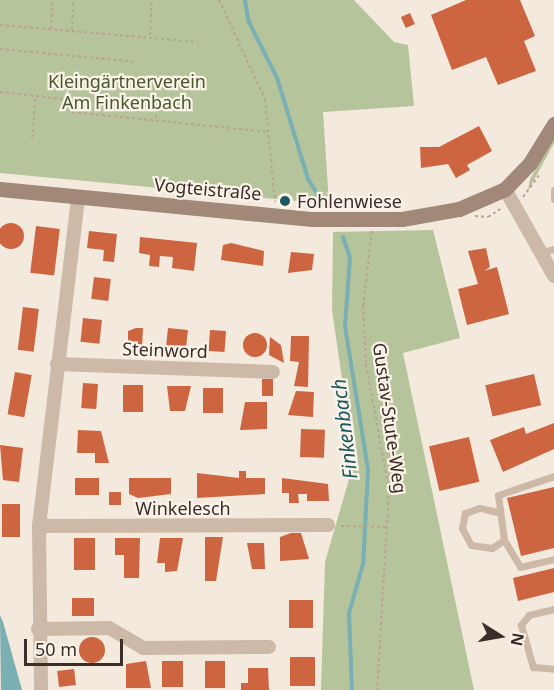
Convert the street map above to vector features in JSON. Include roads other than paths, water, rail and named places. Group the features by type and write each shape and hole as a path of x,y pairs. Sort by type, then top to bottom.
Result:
{"street":[{"name":"Vogteistraße","path":"0,189 275,215 374,221 452,211 505,189 526,168 554,124"},
{"path":"505,189 548,250 554,276"},
{"path":"41,690 38,629 39,526 78,197"},
{"name":"Steinword","path":"57,364 273,372"},
{"name":"Winkelesch","path":"39,526 328,525"},
{"path":"38,629 109,628 143,648 269,647"}],"lane":[{"path":"554,190 554,199"},
{"path":"554,476 498,495 498,512 504,540 520,567 554,559"},
{"path":"498,512 472,508 462,528 471,545 492,548 504,540"},
{"path":"554,609 529,615 521,625 532,667 554,669"}],"water":[{"path":"0,615 3,622 22,690 1,690"}],"waterway":[{"name":"Finkenbach","path":"245,0 248,20 277,78 308,179 321,200"},
{"name":"Finkenbach","path":"343,237 350,257 345,326 368,470 363,564 349,613 352,690"}],"place":[{"name":"Fohlenwiese","path":"285,201"}],"park label":[{"name":"Kleingärtnerverein Am Finkenbach","path":"127,92"}]}
